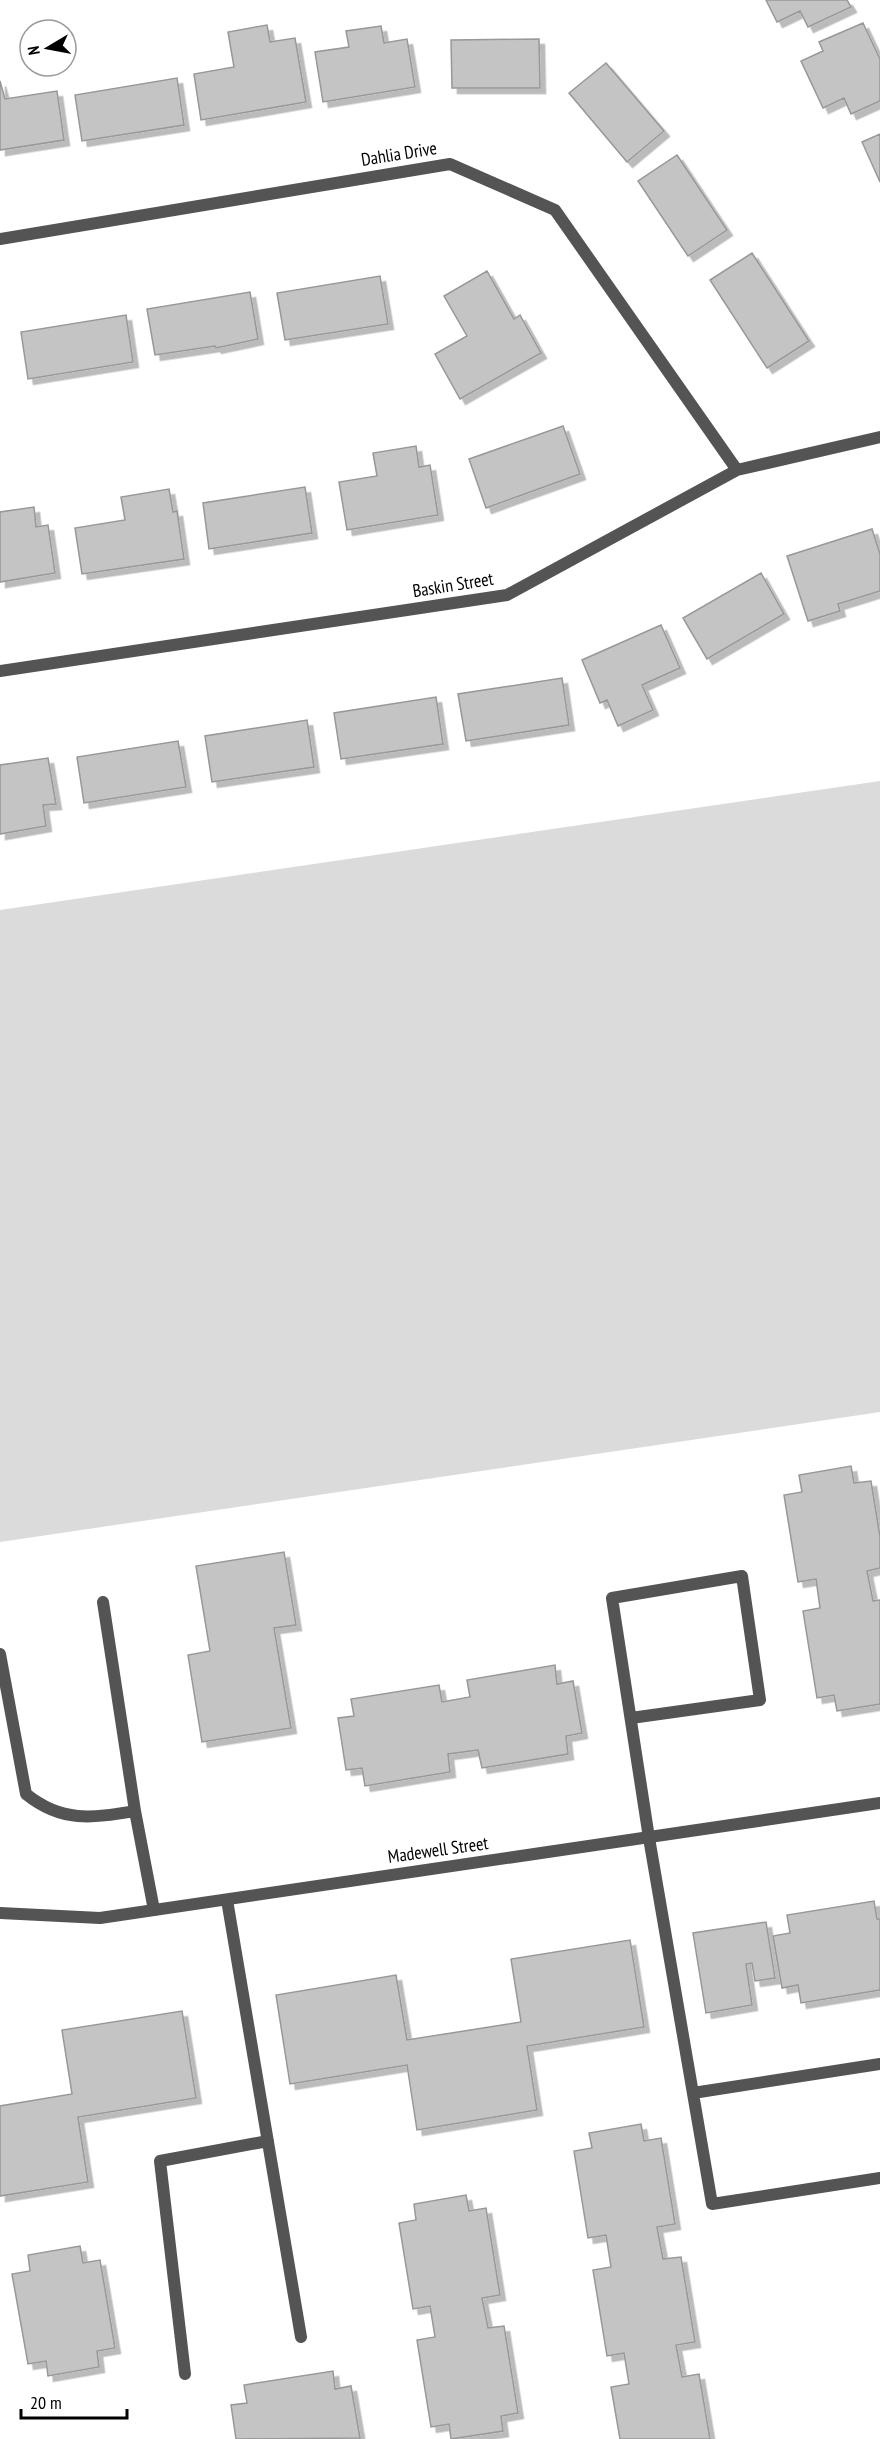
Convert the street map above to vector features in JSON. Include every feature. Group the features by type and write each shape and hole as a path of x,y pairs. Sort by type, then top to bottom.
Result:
{"street":[{"name":"Dahlia Drive","path":"0,239 450,164 555,210 737,470"},
{"name":"Baskin Street","path":"0,671 507,595 737,470 880,437"},
{"path":"631,1718 760,1700 742,1576 612,1598 649,1838 712,2204 880,2178"},
{"path":"103,1602 135,1811 154,1910"},
{"path":"0,1654 26,1794 42,1807 70,1816 94,1817 135,1811"},
{"name":"Madewell Street","path":"0,1913 100,1918 880,1803"},
{"path":"227,1899 301,2337"},
{"path":"693,2093 880,2064"},
{"path":"185,2374 160,2161 268,2141"}],"shaded area":[{"path":"880,781 880,1412 0,1542 0,910"}],"building":[{"path":"766,0 847,0 851,7 808,27 800,11 777,22"},
{"path":"863,23 880,59 880,101 851,114 844,98 823,108 801,61 823,51 819,42"},
{"path":"267,25 270,42 295,38 306,102 201,120 194,74 234,67 228,32"},
{"path":"381,26 384,43 407,39 415,87 323,102 315,52 349,47 346,31"},
{"path":"539,39 540,88 452,88 451,40"},
{"path":"606,63 664,131 627,162 569,93"},
{"path":"177,78 184,125 82,141 75,95"},
{"path":"0,81 5,99 57,91 64,140 0,150"},
{"path":"880,134 880,182 862,142"},
{"path":"677,155 727,230 688,256 638,181"},
{"path":"752,253 809,341 767,368 710,280"},
{"path":"487,271 514,319 520,315 541,353 460,399 435,354 467,336 444,296"},
{"path":"380,276 388,324 285,340 277,293"},
{"path":"250,292 258,339 216,348 215,346 155,355 147,309"},
{"path":"126,315 133,362 28,379 21,332"},
{"path":"563,426 580,474 486,508 469,459"},
{"path":"416,446 419,467 430,465 438,515 347,530 339,482 377,476 373,453"},
{"path":"305,487 312,533 209,549 203,503"},
{"path":"169,489 173,512 177,511 184,559 82,574 75,528 125,520 121,497"},
{"path":"34,507 36,527 48,525 55,573 0,582 0,512"},
{"path":"872,529 880,554 880,591 838,604 840,611 808,621 787,556"},
{"path":"761,573 784,614 707,659 683,618"},
{"path":"661,625 680,668 642,685 653,710 618,726 607,700 600,703 582,660"},
{"path":"562,678 569,725 466,741 458,694"},
{"path":"436,697 443,744 341,759 334,713"},
{"path":"307,720 314,767 212,782 205,736"},
{"path":"178,741 186,787 84,803 77,757"},
{"path":"48,758 56,804 43,805 46,826 0,834 0,765"},
{"path":"851,1466 854,1483 871,1481 880,1537 880,1568 867,1571 873,1601 880,1600 880,1704 837,1711 834,1695 817,1698 803,1611 820,1608 816,1579 798,1582 784,1495 802,1492 799,1475"},
{"path":"284,1552 296,1625 274,1628 291,1728 202,1742 188,1655 210,1651 196,1566"},
{"path":"555,1665 557,1684 573,1681 582,1733 566,1736 568,1754 482,1768 478,1750 448,1754 450,1772 365,1786 362,1768 346,1770 338,1718 354,1716 351,1699 439,1685 442,1702 470,1697 467,1680"},
{"path":"874,1901 877,1919 880,1919 880,1990 801,2003 798,1985 782,1988 773,1936 790,1933 787,1915"},
{"path":"766,1922 775,1978 755,1981 752,1963 746,1964 752,2005 706,2013 693,1933"},
{"path":"630,1940 644,2027 527,2046 537,2110 417,2130 407,2065 290,2084 276,1995 396,1975 407,2040 521,2022 511,1959"},
{"path":"182,2011 196,2098 78,2117 88,2182 0,2196 0,2106 72,2094 62,2030"},
{"path":"641,2124 644,2141 661,2138 675,2224 657,2227 663,2259 681,2257 695,2342 676,2345 682,2377 699,2374 710,2439 620,2439 611,2387 629,2384 624,2353 607,2356 593,2270 611,2267 606,2235 588,2238 574,2151 592,2148 589,2133"},
{"path":"466,2195 469,2211 486,2208 500,2295 482,2298 488,2328 504,2326 518,2413 501,2416 503,2431 451,2439 449,2424 431,2427 417,2340 435,2337 430,2306 413,2309 399,2223 416,2220 414,2204"},
{"path":"80,2246 83,2263 100,2260 115,2348 97,2351 99,2367 48,2376 46,2361 28,2364 12,2274 30,2271 28,2255"},
{"path":"333,2371 335,2389 351,2386 360,2438 236,2439 231,2405 247,2403 244,2385"}]}
